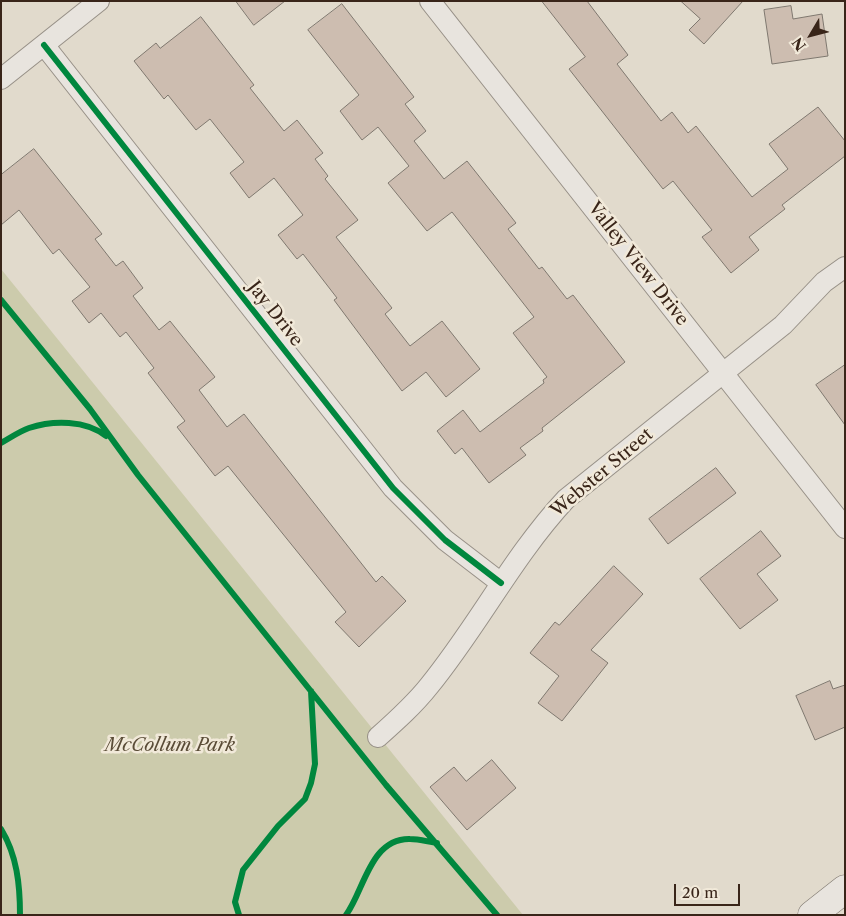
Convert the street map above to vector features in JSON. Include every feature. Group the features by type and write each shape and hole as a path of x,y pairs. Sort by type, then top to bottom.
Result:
{"main road":[{"path":"812,915 845,889"}],"street":[{"path":"1,79 99,1"},
{"name":"Valley View Drive","path":"430,1 845,528"},
{"name":"Jay Drive","path":"44,45 393,488 445,540 501,582"},
{"name":"Webster Street","path":"378,737 408,711 429,686 539,529 566,500 782,325 824,282 845,267"}],"green space":[{"name":"McCollum Park","path":"1,269 523,915 1,915"}],"building":[{"path":"236,1 285,1 254,25"},
{"path":"542,1 587,1 628,55 617,64 661,121 672,112 688,133 696,126 752,197 788,169 769,144 818,107 845,141 845,156 782,205 785,209 749,237 759,250 731,273 702,237 712,230 673,181 663,189 569,69 585,57"},
{"path":"681,1 743,1 704,44 689,30 700,19"},
{"path":"342,4 414,97 405,104 426,131 414,141 444,179 467,161 516,223 508,229 539,269 542,267 567,299 573,295 625,362 542,428 543,431 520,448 526,455 489,483 462,448 455,454 437,431 463,410 480,432 544,383 543,380 547,377 513,333 534,317 452,212 427,231 388,183 409,166 378,127 362,140 340,111 359,95 308,30"},
{"path":"791,6 793,19 822,14 828,56 772,64 764,10"},
{"path":"201,17 254,85 250,88 284,131 297,120 323,153 315,159 328,176 325,179 358,220 336,237 392,308 385,314 410,346 442,321 480,369 446,397 426,372 402,391 334,300 337,298 303,254 297,259 278,235 303,215 274,178 249,198 230,173 244,162 210,119 196,130 168,95 164,99 134,61 156,43 160,48"},
{"path":"34,149 102,234 95,239 116,266 123,261 143,288 133,296 159,330 170,321 215,377 199,390 227,427 244,414 376,582 382,576 406,601 359,647 335,622 346,612 228,466 215,476 177,427 185,421 148,373 154,368 126,332 120,337 101,313 89,323 72,301 90,287 59,249 53,254 19,210 1,225 1,175"},
{"path":"845,365 845,425 816,385"},
{"path":"716,468 736,493 668,544 649,519"},
{"path":"761,531 781,556 757,574 778,600 740,629 700,579"},
{"path":"614,566 643,594 591,650 608,663 562,721 538,703 559,676 530,653 555,622 559,625"},
{"path":"830,681 833,689 845,685 845,727 815,740 796,696"},
{"path":"492,760 516,788 467,830 430,787 454,767 466,781"}],"cycle path":[{"path":"44,45 393,488 445,540 501,583"},
{"path":"1,300 90,409 138,475 386,785 497,915"},
{"path":"1,443 29,428 59,423 79,424 106,436"},
{"path":"239,915 235,902 243,870 278,826 305,799 311,783 315,764 311,691"},
{"path":"1,829 14,860 20,915"},
{"path":"346,915 377,856 386,847 397,841 410,839 437,843"}]}
